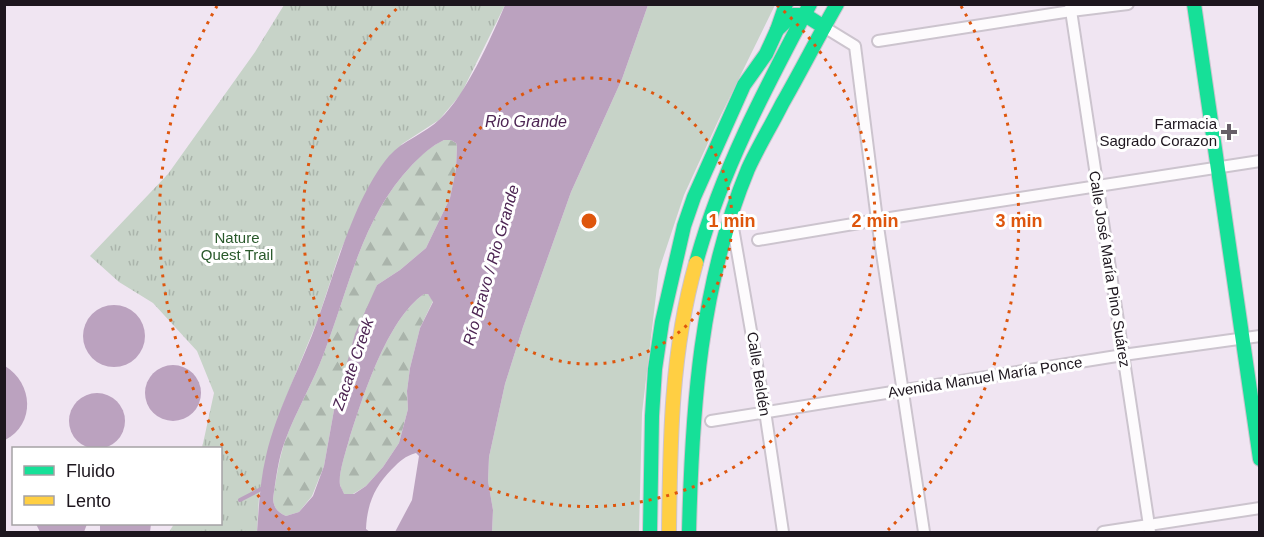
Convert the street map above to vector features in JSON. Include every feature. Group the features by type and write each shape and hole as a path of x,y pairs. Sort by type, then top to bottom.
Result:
{"main road":[{"path":"650,532 655,369 671,277 694,197 712,154 744,85 766,54 786,4"},
{"path":"689,532 692,410 704,318 712,279 749,169 837,4"},
{"path":"1194,4 1260,459"},
{"path":"777,30 794,15 808,10"},
{"path":"808,10 824,27"},
{"path":"669,532 675,386 682,325 690,284 706,230 731,162 744,132 808,10"}],"street":[{"path":"878,41 1070,8 1128,4"},
{"name":"Calle José María Pino Suárez","path":"1070,8 1150,529"},
{"path":"824,27 855,46 876,219 924,532"},
{"path":"758,240 876,219 1260,161"},
{"name":"Calle Beldén","path":"731,217 765,411 783,532"},
{"name":"Avenida Manuel María Ponce","path":"711,422 765,411 1260,336"},
{"path":"1103,532 1150,529 1260,508"}],"green space":[{"name":"Nature Quest Trail","path":"284,5 505,5 461,94 439,120 402,144 368,189 340,252 318,319 283,405 267,454 259,497 257,532 169,532 173,525 222,525 222,447 202,447 214,393 197,351 153,303 119,282 90,256 168,174 255,52"},
{"path":"648,5 775,5 684,195 659,270 642,413 639,532 492,532 493,510 488,481 489,457 505,384 571,192 622,79"},
{"path":"444,140 451,140 457,146 456,169 450,198 426,248 400,270 377,285 334,410 324,466 312,496 299,512 286,516 276,509 273,499 283,448 324,353 369,230 395,185 423,154"},
{"path":"424,294 428,294 433,301 420,328 410,368 407,391 408,409 399,443 383,467 366,486 353,494 344,494 340,485 341,469 369,382 387,340 398,322"}],"water":[{"name":"Rio Grande","path":"505,5 648,5 622,79 571,192 505,384 489,457 488,481 493,510 492,532 395,532 412,500 419,456 416,453 406,457 386,475 377,489 370,504 367,520 366,529 370,532 257,532 262,475 271,438 312,336 356,213 377,173 389,156 434,124 450,109 477,65","holes":["444,140 451,140 457,146 456,169 450,198 426,248 400,270 377,285 355,334 334,410 324,466 313,496 299,512 286,516 276,509 273,499 281,455 289,430 324,353 369,230 395,185 423,154","424,294 428,294 433,302 420,328 410,368 407,391 408,409 399,443 383,467 366,486 354,494 344,494 340,485 341,469 369,382 387,340 398,322"]},
{"path":"114,305 126,307 136,314 143,324 145,336 143,348 136,358 126,365 114,367 102,365 92,358 85,348 83,336 85,324 92,314 102,307"},
{"path":"173,365 184,367 193,373 199,382 201,393 199,404 193,413 184,419 173,421 162,419 153,413 147,404 145,393 147,382 153,373 162,367"},
{"path":"5,366 21,382 27,403 22,424 5,440"},
{"path":"97,393 108,395 117,401 124,416 123,432 117,441 108,447 86,447 77,441 71,432 69,421 71,410 77,401 86,395"},
{"path":"36,525 87,525 84,532 40,532"},
{"path":"100,525 151,525 150,532 100,532"}],"waterway":[{"path":"240,500 263,488"}],"traffic: fast":[{"path":"777,30 786,4"},
{"path":"696,263 731,163 761,98 810,4"},
{"path":"689,532 696,393 709,302 719,257 748,169 837,4"},
{"path":"1194,4 1260,459"},
{"path":"650,532 655,369 662,322 684,226 694,197 744,85 766,54 777,30 793,15 805,15 824,27"}],"traffic: slow":[{"path":"669,532 671,430 677,363 681,329 696,263"}],"place":[{"name":"Farmacia Sagrado Corazon","path":"1229,132"}],"water label":[{"name":"Río Bravo / Rio Grande","path":"491,265"},
{"name":"Zacate Creek","path":"353,364"}]}
